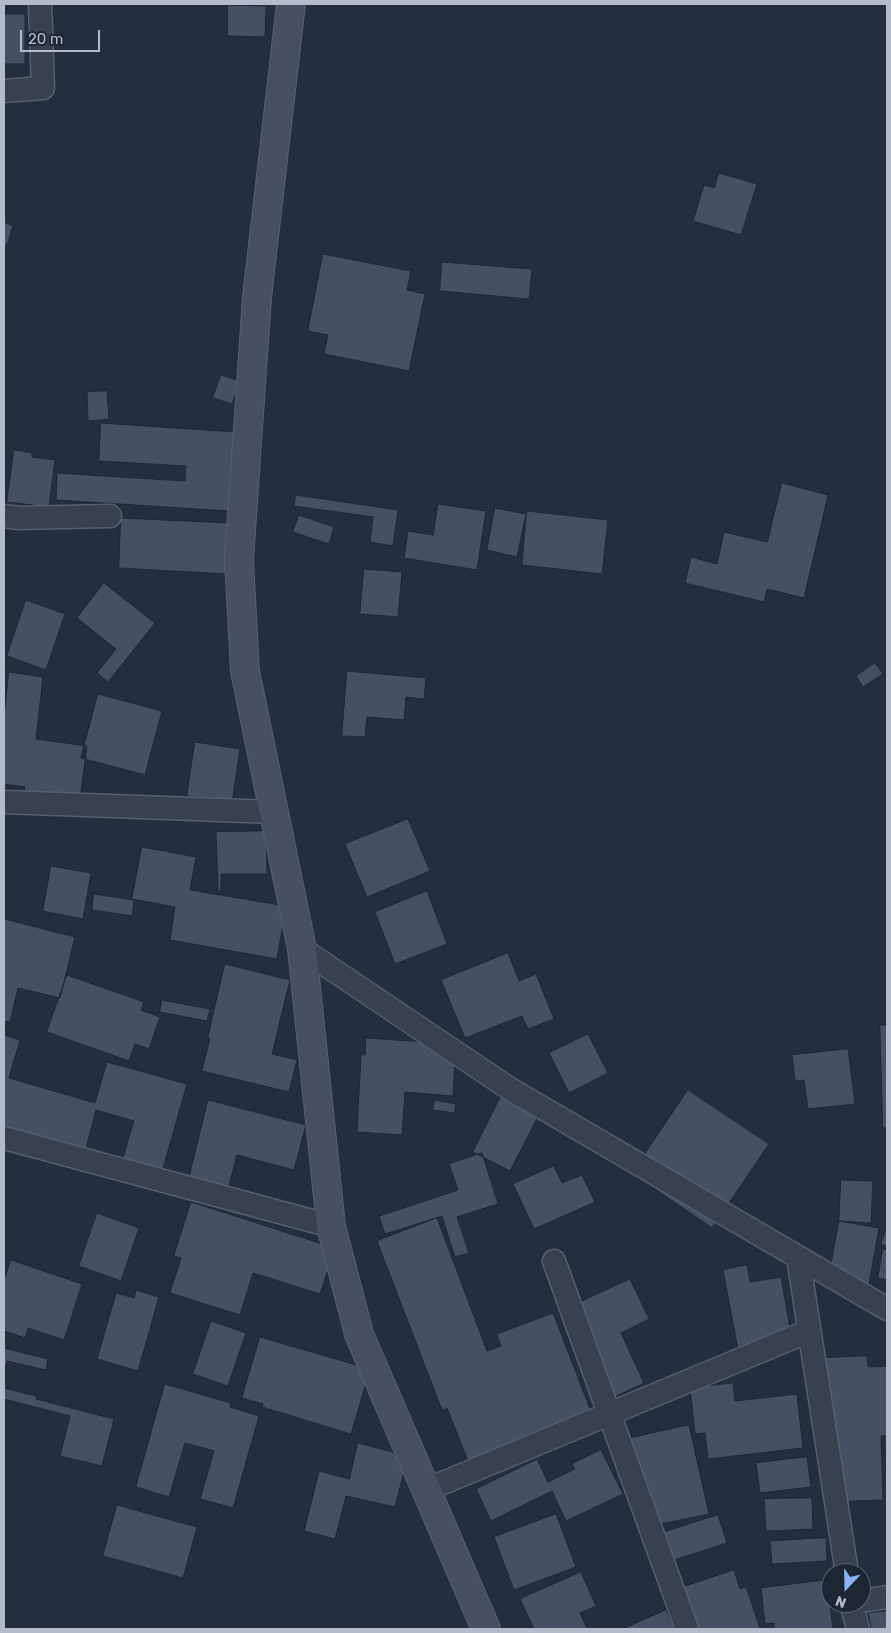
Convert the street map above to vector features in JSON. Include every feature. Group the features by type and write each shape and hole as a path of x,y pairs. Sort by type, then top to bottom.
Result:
{"main road":[{"path":"291,4 257,297 240,560 245,671 302,949 331,1226 360,1334 486,1629"}],"street":[{"path":"4,91 43,88 40,4"},
{"path":"4,516 19,518 110,516"},
{"path":"4,802 274,812"},
{"path":"302,949 510,1089 887,1309"},
{"path":"4,1138 331,1226"},
{"path":"798,1257 845,1563"},
{"path":"554,1261 686,1629"},
{"path":"426,1490 809,1331"},
{"path":"871,1599 887,1597"},
{"path":"854,1613 858,1629"}],"building":[{"path":"228,5 266,6 265,37 228,36"},
{"path":"4,14 25,14 25,64 4,64"},
{"path":"719,173 757,184 741,235 693,221 704,185 714,188"},
{"path":"4,222 13,226 7,245 4,245"},
{"path":"323,254 411,271 407,290 425,294 409,371 324,354 328,335 308,331"},
{"path":"442,262 532,269 529,299 440,291"},
{"path":"221,375 240,381 232,404 213,398"},
{"path":"107,391 109,419 88,421 87,392"},
{"path":"101,423 235,432 229,511 56,500 57,473 185,481 186,466 99,461"},
{"path":"14,450 32,453 32,457 55,460 49,507 7,502"},
{"path":"782,483 828,495 804,598 767,589 764,602 685,583 691,557 717,564 724,532 767,542"},
{"path":"296,495 398,510 393,546 370,542 373,517 294,506"},
{"path":"438,504 486,511 477,570 404,558 408,531 433,535"},
{"path":"495,508 526,514 517,557 487,550"},
{"path":"527,511 608,520 602,574 522,565"},
{"path":"299,515 334,527 329,544 293,532"},
{"path":"121,518 230,523 227,574 119,568"},
{"path":"364,569 402,572 398,617 360,614"},
{"path":"104,583 155,623 108,682 97,673 116,649 77,618"},
{"path":"26,600 65,614 46,670 7,656"},
{"path":"875,663 883,674 863,687 856,676"},
{"path":"347,671 426,678 424,699 406,697 404,720 367,717 365,737 342,736"},
{"path":"9,672 43,677 36,739 87,746 80,799 24,793 25,787 4,784 4,717"},
{"path":"98,694 162,711 145,775 81,758"},
{"path":"195,742 240,749 232,803 187,796"},
{"path":"408,819 430,871 367,897 345,844"},
{"path":"266,831 267,874 221,874 221,891 218,891 216,832"},
{"path":"142,847 196,857 190,890 286,906 277,959 170,940 175,907 132,899"},
{"path":"51,866 91,873 83,919 43,911"},
{"path":"427,891 447,944 395,964 375,912"},
{"path":"94,894 134,900 132,916 92,910"},
{"path":"4,919 75,937 60,998 18,988 10,1022 4,1021"},
{"path":"508,953 519,981 536,974 554,1019 528,1029 522,1016 465,1038 441,980"},
{"path":"225,964 290,980 272,1054 297,1060 289,1092 202,1071"},
{"path":"67,975 144,1002 141,1010 160,1017 149,1049 135,1044 129,1061 47,1032"},
{"path":"162,1000 210,1009 207,1021 160,1012"},
{"path":"880,1025 887,1025 887,1128 883,1128"},
{"path":"588,1034 608,1073 569,1093 549,1053"},
{"path":"4,1035 20,1040 9,1078 95,1103 107,1062 187,1084 162,1172 122,1161 134,1121 96,1110 84,1156 4,1133"},
{"path":"366,1038 456,1044 453,1096 405,1092 402,1135 357,1132 361,1055 365,1055"},
{"path":"848,1049 855,1104 808,1109 804,1080 795,1081 792,1055"},
{"path":"506,1086 544,1105 510,1171 473,1152"},
{"path":"688,1090 769,1144 712,1228 632,1173"},
{"path":"208,1100 306,1125 294,1170 237,1155 226,1197 187,1187"},
{"path":"435,1100 456,1104 454,1113 433,1110"},
{"path":"482,1153 498,1204 457,1217 469,1253 455,1257 442,1216 385,1234 379,1216 458,1190 449,1164"},
{"path":"554,1166 562,1183 582,1175 595,1202 534,1229 513,1184"},
{"path":"841,1180 873,1181 871,1223 839,1221"},
{"path":"191,1202 335,1248 320,1294 253,1273 240,1315 170,1293 181,1258 174,1256"},
{"path":"97,1213 139,1228 121,1281 79,1266"},
{"path":"437,1218 487,1351 501,1346 497,1334 553,1313 592,1414 468,1461 447,1408 442,1410 377,1241"},
{"path":"839,1221 879,1228 868,1290 828,1283"},
{"path":"887,1227 887,1246 881,1244"},
{"path":"883,1249 887,1250 887,1280 878,1278"},
{"path":"11,1260 82,1284 64,1340 28,1328 25,1338 4,1331 4,1281"},
{"path":"747,1265 750,1282 781,1277 792,1339 738,1349 723,1270"},
{"path":"630,1279 649,1319 621,1333 644,1383 608,1400 565,1309"},
{"path":"136,1290 159,1297 138,1371 97,1359 116,1293 134,1298"},
{"path":"211,1321 246,1333 228,1386 193,1374"},
{"path":"260,1337 370,1369 351,1434 262,1407 263,1404 242,1398"},
{"path":"4,1348 48,1359 46,1370 7,1361 4,1373"},
{"path":"867,1356 868,1367 887,1366 887,1436 881,1436 883,1500 829,1502 823,1358"},
{"path":"733,1383 735,1401 797,1394 803,1448 708,1459 705,1433 695,1434 690,1388"},
{"path":"165,1384 231,1403 230,1407 259,1416 233,1508 200,1499 214,1451 185,1443 169,1497 136,1487"},
{"path":"4,1388 36,1396 36,1399 114,1419 102,1466 60,1456 70,1416 4,1399"},
{"path":"689,1425 709,1514 647,1527 622,1440"},
{"path":"358,1443 408,1456 395,1507 346,1496 335,1539 304,1531 319,1471 349,1479"},
{"path":"601,1450 623,1494 566,1521 552,1491 491,1521 476,1489 537,1459 548,1482 575,1469 572,1464"},
{"path":"807,1457 811,1487 760,1493 756,1463"},
{"path":"812,1498 813,1529 766,1531 764,1499"},
{"path":"117,1505 197,1527 183,1578 103,1556"},
{"path":"556,1514 576,1567 514,1590 494,1537"},
{"path":"718,1515 727,1543 665,1563 655,1535"},
{"path":"826,1538 827,1561 772,1564 770,1541"},
{"path":"734,1570 740,1589 746,1587 760,1629 694,1629 683,1587"},
{"path":"581,1572 596,1606 580,1613 587,1629 534,1629 520,1599"},
{"path":"821,1581 821,1613 831,1613 833,1629 774,1629 774,1623 765,1624 761,1588"},
{"path":"666,1610 675,1629 623,1629"},
{"path":"887,1611 887,1629 871,1629 868,1613"}]}
